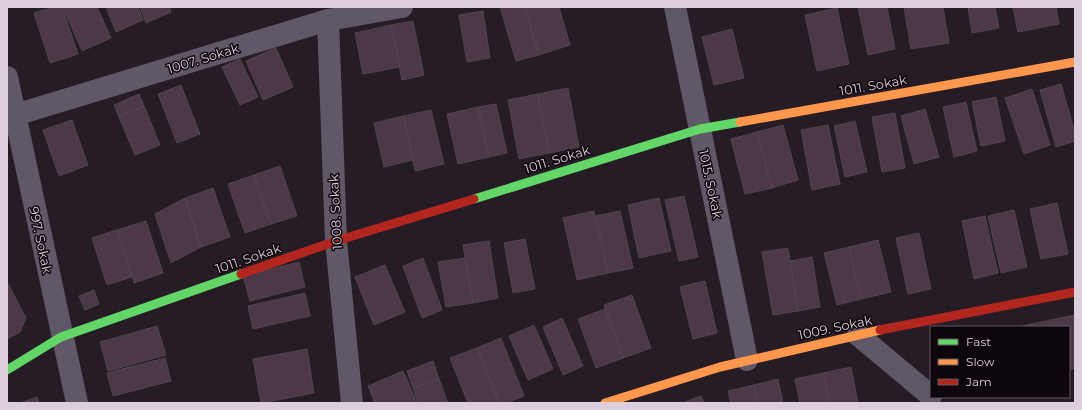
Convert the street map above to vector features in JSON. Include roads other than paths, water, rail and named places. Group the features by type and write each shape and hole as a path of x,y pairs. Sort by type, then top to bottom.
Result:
{"street":[{"name":"1007. Sokak","path":"11,117 328,20 402,7"},
{"name":"1015. Sokak","path":"675,7 747,360"},
{"name":"1008. Sokak","path":"328,20 336,241 352,403"},
{"name":"1011. Sokak","path":"7,370 61,338 336,241 700,129 1075,62"},
{"name":"997. Sokak","path":"7,77 11,117 76,403"},
{"name":"1009. Sokak","path":"605,403 747,360 858,335 1075,292"},
{"path":"858,335 930,394"}]}
